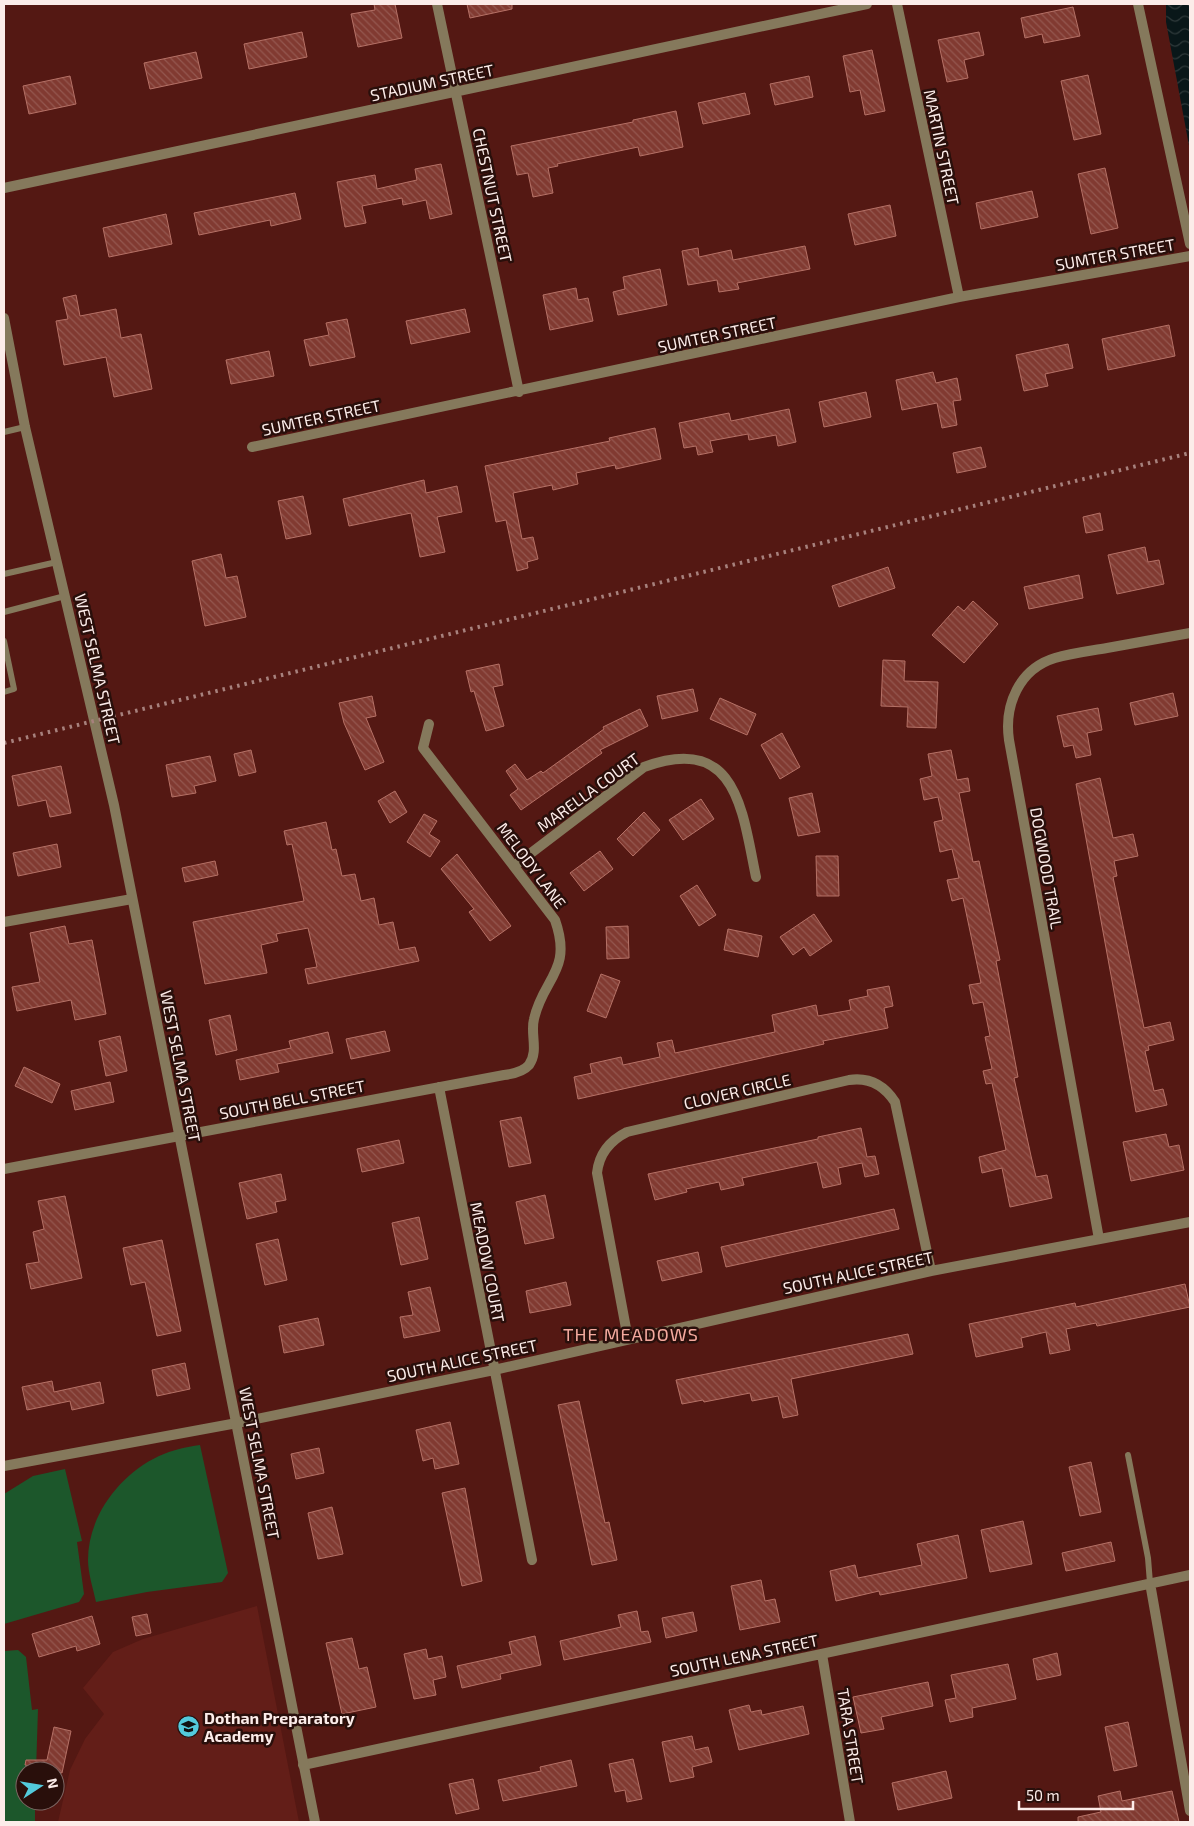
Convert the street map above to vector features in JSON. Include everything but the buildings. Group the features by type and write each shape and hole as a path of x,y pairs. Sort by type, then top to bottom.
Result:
{"street":[{"name":"CHESTNUT STREET","path":"438,4 519,392"},
{"name":"STADIUM STREET","path":"4,188 866,4"},
{"name":"MARTIN STREET","path":"897,4 959,297"},
{"path":"1138,4 1190,244"},
{"name":"SUMTER STREET","path":"252,447 519,392 959,297 1190,256"},
{"name":"WEST SELMA STREET","path":"4,318 25,427 114,805 315,1822"},
{"name":"DOGWOOD TRAIL","path":"1099,1239 1009,740 1008,716 1010,705 1020,683 1031,671 1045,662 1066,656 1190,633"},
{"name":"MELODY LANE","path":"428,724 422,748 556,920 562,946 555,976 537,1008 533,1022 533,1056 529,1064 514,1073 439,1087"},
{"name":"MARELLA COURT","path":"514,866 644,767 663,760 680,759 709,764 722,772 732,785 745,821 756,877"},
{"path":"4,922 132,899"},
{"name":"CLOVER CIRCLE","path":"628,1339 598,1182 598,1165 605,1149 618,1136 626,1132 849,1080 872,1081 886,1090 895,1102 931,1271"},
{"name":"SOUTH BELL STREET","path":"4,1169 439,1087"},
{"name":"MEADOW COURT","path":"439,1087 532,1560"},
{"name":"SOUTH ALICE STREET","path":"4,1466 237,1424 494,1370 931,1271 1190,1222"},
{"name":"SOUTH LENA STREET","path":"303,1765 1190,1575"},
{"path":"1150,1583 1190,1811"},
{"name":"TARA STREET","path":"822,1654 850,1822"}],"lane":[{"path":"4,432 25,427"},
{"path":"4,574 57,562"},
{"path":"4,612 65,596"},
{"path":"4,641 14,689 4,692"},
{"path":"1128,1455 1148,1558 1150,1583"}],"shaded area":[{"name":"Dothan Preparatory Academy","path":"257,1606 299,1822 58,1822 61,1811 65,1811 65,1792 70,1770 85,1739 104,1714 83,1688 113,1652 143,1639"}],"green space":[{"path":"200,1445 228,1573 222,1582 147,1592 96,1602 88,1565 89,1544 100,1513 109,1498 119,1485 145,1464 169,1452"},
{"path":"65,1469 82,1541 77,1542 84,1594 79,1602 4,1624 4,1494 33,1476"},
{"path":"18,1650 26,1657 32,1710 38,1709 36,1761 15,1761 15,1811 35,1811 35,1822 4,1822 4,1651"}],"water":[{"path":"1166,4 1190,4 1190,151 1166,22"}],"railway":[{"path":"4,743 1190,453"}],"place":[{"name":"Dothan Preparatory Academy","path":"188,1726"}],"district":[{"name":"THE MEADOWS","path":"631,1334"}]}
